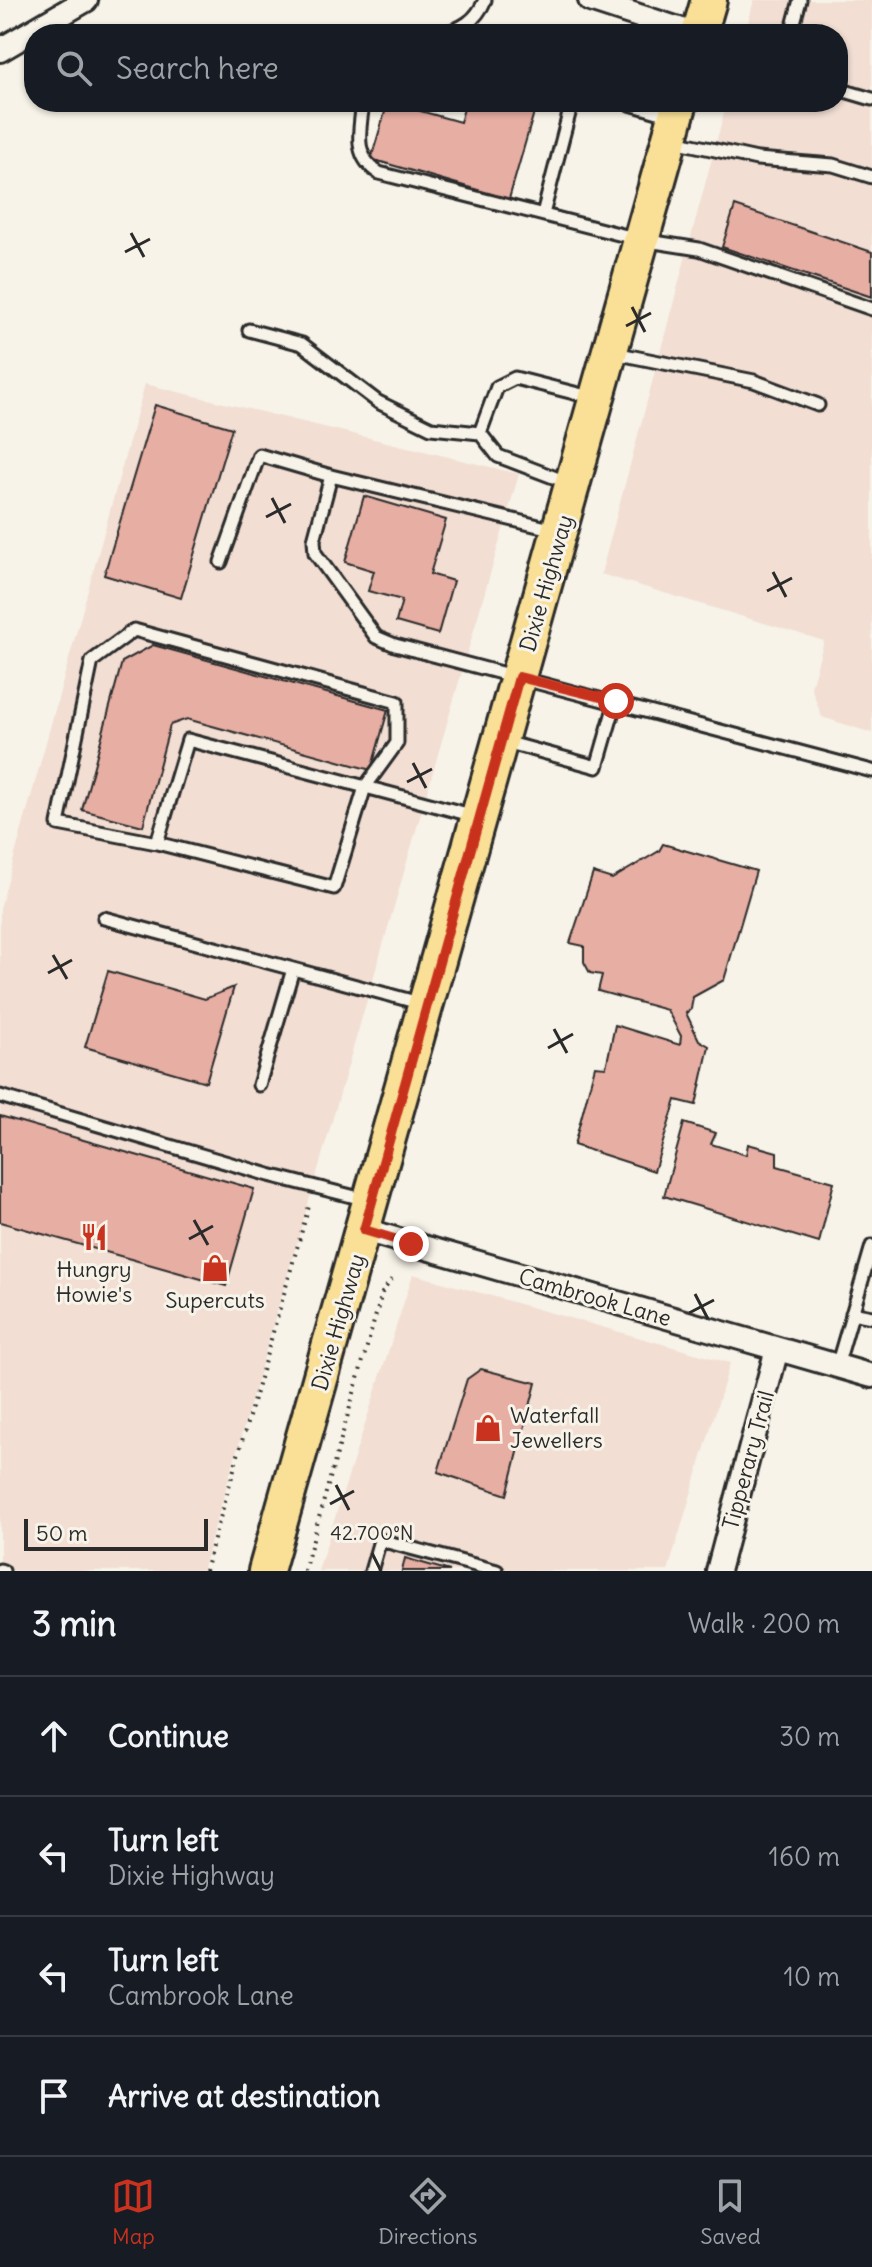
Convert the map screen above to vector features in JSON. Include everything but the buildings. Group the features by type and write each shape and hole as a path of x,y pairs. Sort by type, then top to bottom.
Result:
{"main road":[{"path":"700,24 709,0"},
{"name":"Dixie Highway","path":"266,1571 675,120"}],"street":[{"path":"45,24 86,0"},
{"path":"590,0 665,24"},
{"path":"0,50 24,36"},
{"name":"Cambrook Lane","path":"368,1216 777,1349 872,1376"},
{"name":"Tipperary Trail","path":"718,1571 777,1349"}],"lane":[{"path":"467,24 481,10 485,0"},
{"path":"794,24 800,0"},
{"path":"848,92 872,99"},
{"path":"362,112 359,145 362,157 379,173 642,240 699,249 872,309"},
{"path":"543,214 569,112"},
{"path":"652,112 757,159 833,165 872,177"},
{"path":"249,330 302,344 378,402 431,428 480,433 498,456 573,485"},
{"path":"610,353 754,381 818,405"},
{"path":"480,433 497,387 515,378 597,399"},
{"path":"221,562 259,455 331,476 560,531"},
{"path":"331,476 314,540 315,553 376,637 872,771"},
{"path":"134,630 397,702 397,743 365,787 334,888 157,843 58,824 92,661 134,630"},
{"path":"501,741 597,767 616,701"},
{"path":"157,843 188,740 480,817"},
{"path":"104,918 427,1005"},
{"path":"259,1085 293,969"},
{"path":"0,1096 269,1175 368,1216"},
{"path":"837,1366 872,1246"},
{"path":"852,1313 872,1317"},
{"path":"371,1571 380,1540 497,1571"}],"path":[{"path":"205,1571 309,1206"},
{"path":"304,1571 382,1293 393,1277"}],"shaded area":[{"path":"754,0 872,0 872,733 822,717 811,687 824,641 601,574 724,112 848,112 848,24 748,24"},
{"path":"145,384 519,474 202,1571 0,1571 0,909"},
{"path":"413,1274 730,1363 668,1571 318,1571"}],"place":[{"name":"Hungry Howie's","path":"94,1237"},
{"name":"Supercuts","path":"215,1268"},
{"name":"Waterfall Jewellers","path":"488,1428"}],"route":[{"path":"411,1244 364,1230 519,677 616,701"}]}
